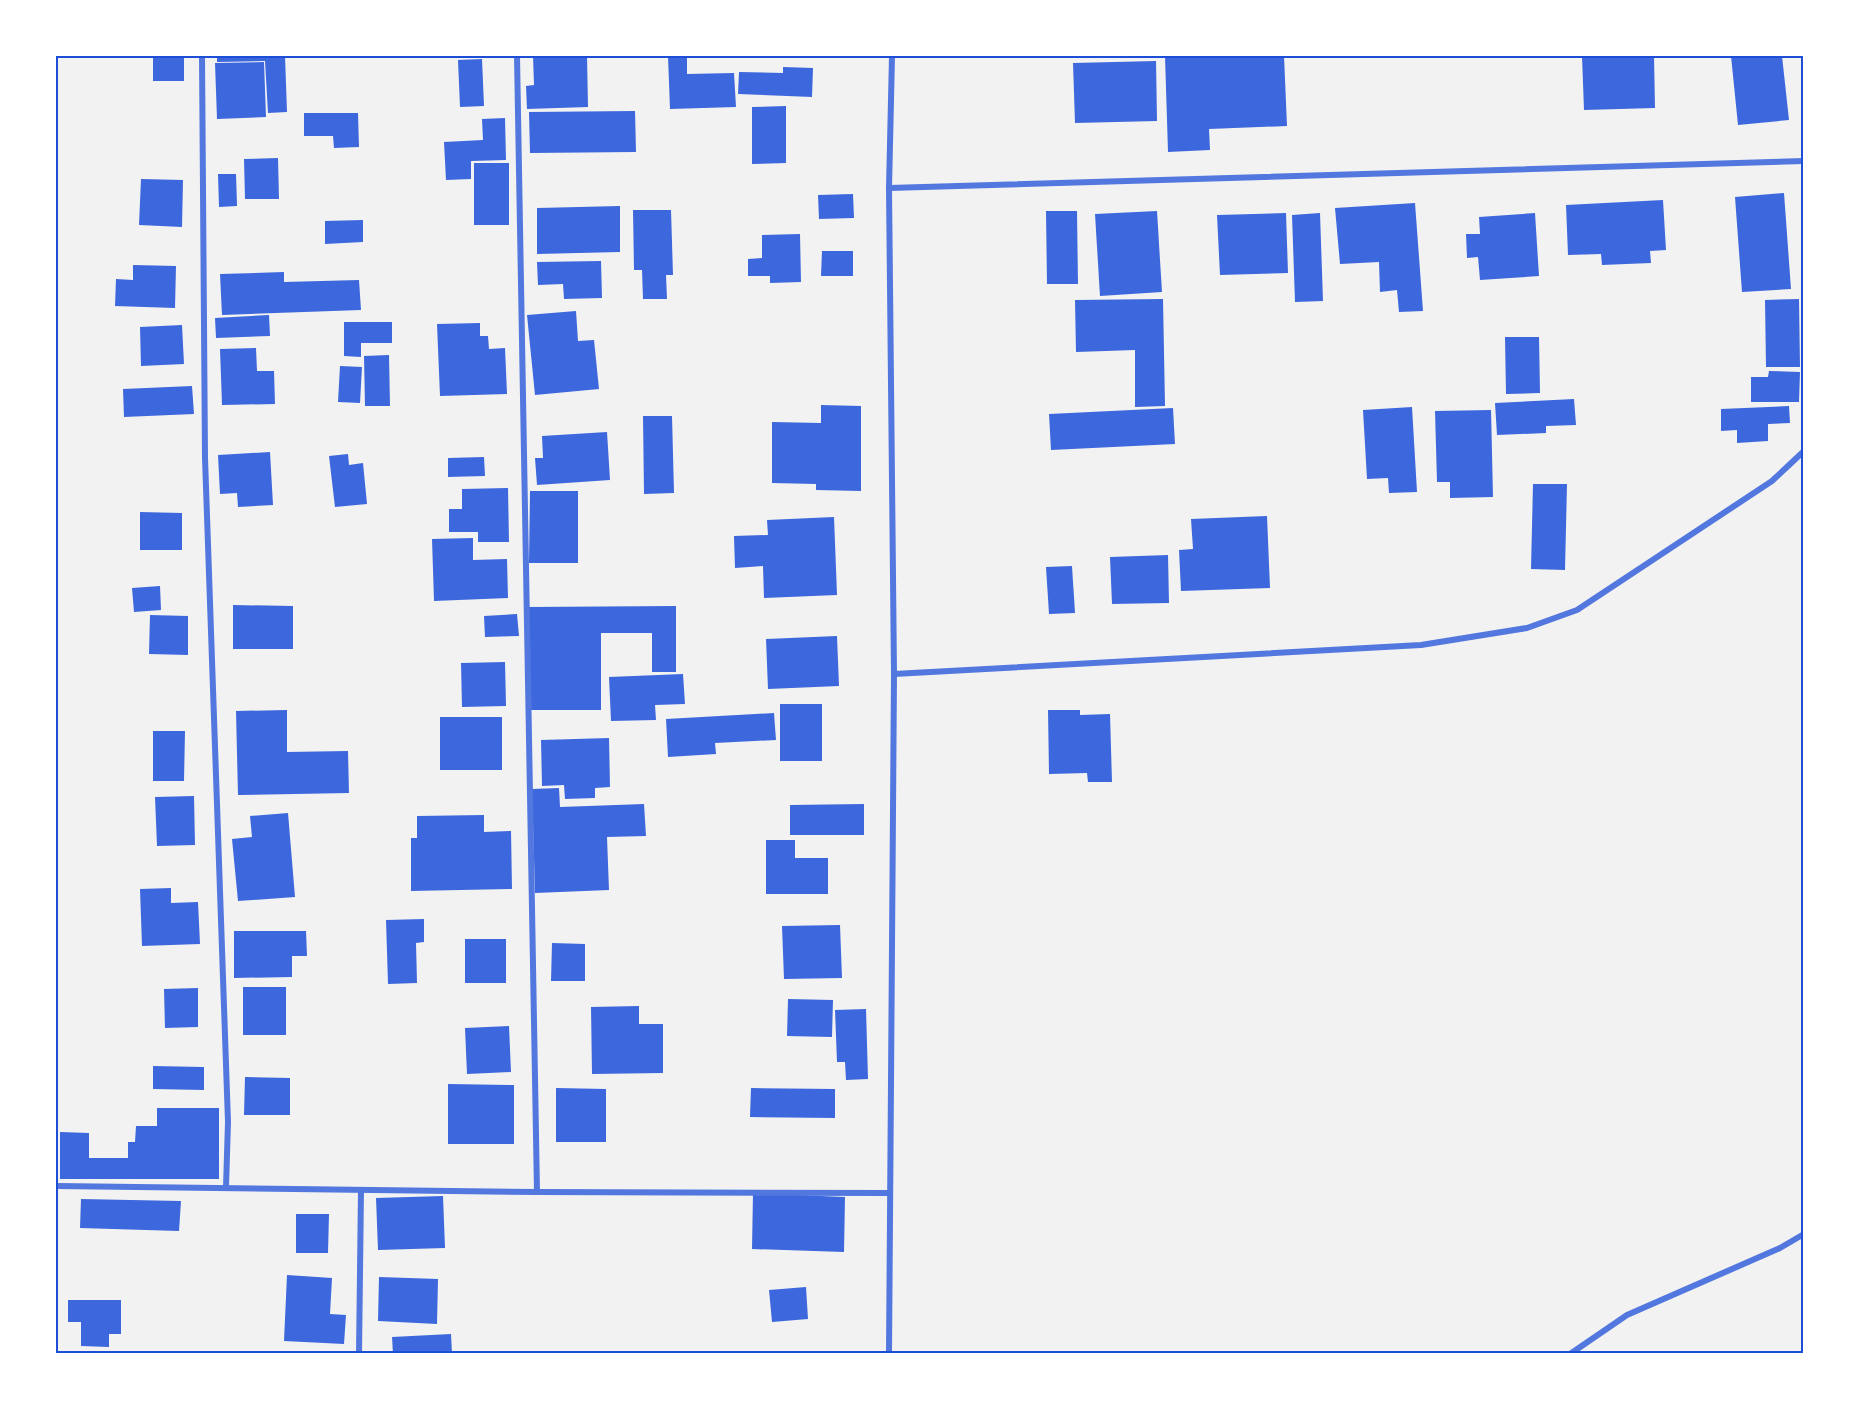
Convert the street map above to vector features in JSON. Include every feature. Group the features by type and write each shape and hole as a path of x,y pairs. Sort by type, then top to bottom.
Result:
{"street":[{"path":"202,56 205,458 228,1122 226,1187"},
{"path":"517,56 537,1192"},
{"path":"889,1353 894,674 890,188 892,56"},
{"path":"890,188 1803,161"},
{"path":"894,674 1421,645 1527,628 1577,610 1772,481 1803,451"},
{"path":"56,1186 537,1192 890,1192"},
{"path":"359,1353 361,1190"},
{"path":"1570,1353 1627,1315 1780,1248 1803,1234"}],"building":[{"path":"153,56 184,56 184,81 153,81"},
{"path":"217,56 285,56 287,112 268,113 265,61 217,62"},
{"path":"533,56 587,56 588,107 527,109 526,86 534,85"},
{"path":"668,56 687,56 687,74 734,73 736,107 670,109"},
{"path":"1165,56 1284,56 1287,126 1209,129 1210,150 1168,152"},
{"path":"1582,56 1654,56 1655,108 1584,110"},
{"path":"1731,56 1782,56 1789,120 1738,125"},
{"path":"482,59 484,106 460,107 458,60"},
{"path":"1156,61 1157,121 1075,123 1073,63"},
{"path":"264,62 266,117 217,119 215,63"},
{"path":"783,67 813,68 812,97 738,94 739,72 783,73"},
{"path":"786,106 786,163 752,164 752,107"},
{"path":"635,111 636,152 530,153 529,112"},
{"path":"304,113 358,113 359,147 334,148 333,136 304,136"},
{"path":"505,118 506,160 471,161 471,179 446,180 444,142 483,140 482,119"},
{"path":"278,158 279,199 245,199 244,159"},
{"path":"474,163 509,163 509,225 474,225"},
{"path":"218,174 236,174 237,206 219,207"},
{"path":"141,179 183,180 182,227 139,225"},
{"path":"1784,193 1791,289 1742,292 1735,197"},
{"path":"853,194 854,218 819,219 818,195"},
{"path":"1663,200 1666,250 1650,251 1651,263 1602,265 1601,254 1568,255 1566,205"},
{"path":"1415,203 1423,311 1399,312 1397,290 1380,292 1379,262 1340,264 1335,208"},
{"path":"620,206 620,252 537,254 537,208"},
{"path":"633,210 671,210 673,275 666,275 667,299 643,299 642,270 634,270"},
{"path":"1046,211 1077,211 1078,284 1047,284"},
{"path":"1157,211 1162,292 1100,296 1095,214"},
{"path":"1286,213 1288,273 1220,275 1217,215"},
{"path":"1320,213 1323,301 1295,302 1292,215"},
{"path":"1535,213 1539,276 1480,280 1478,257 1467,258 1466,234 1480,234 1479,217"},
{"path":"363,220 363,242 325,244 325,221"},
{"path":"800,234 801,282 770,283 770,276 748,276 748,259 762,258 762,235"},
{"path":"822,251 853,251 853,276 821,276"},
{"path":"601,261 602,298 564,299 563,284 538,285 537,262"},
{"path":"133,265 176,266 175,308 115,306 116,279 133,280"},
{"path":"284,272 284,282 359,280 361,310 222,315 220,274"},
{"path":"1163,299 1165,406 1135,407 1135,350 1076,352 1075,300"},
{"path":"1799,299 1800,367 1766,367 1765,300"},
{"path":"576,311 578,341 594,340 599,389 535,395 527,315"},
{"path":"269,315 270,336 216,338 215,318"},
{"path":"344,322 392,322 392,343 361,343 361,357 344,356"},
{"path":"480,323 480,336 488,336 489,349 505,348 507,394 440,396 437,324"},
{"path":"182,325 184,364 141,366 140,327"},
{"path":"1505,337 1539,337 1540,393 1506,394"},
{"path":"256,348 257,371 274,371 275,404 222,405 220,349"},
{"path":"389,355 390,406 365,406 364,356"},
{"path":"340,366 362,367 360,403 338,402"},
{"path":"1769,371 1800,372 1799,402 1751,402 1751,377 1768,377"},
{"path":"192,386 194,414 124,417 123,389"},
{"path":"1574,399 1576,425 1546,426 1546,433 1497,435 1495,403"},
{"path":"821,405 861,406 861,491 816,490 816,484 772,483 772,422 821,423"},
{"path":"1789,406 1790,423 1768,424 1768,441 1737,443 1737,430 1721,431 1721,409"},
{"path":"1412,407 1417,492 1389,493 1388,478 1367,479 1363,410"},
{"path":"1173,408 1175,444 1051,450 1049,414"},
{"path":"1491,410 1493,497 1450,498 1450,482 1437,482 1435,411"},
{"path":"643,416 672,416 674,493 644,494"},
{"path":"607,432 610,480 537,485 535,458 543,458 542,436"},
{"path":"270,452 273,505 238,507 237,493 220,494 218,455"},
{"path":"348,454 349,465 363,463 367,504 335,507 329,456"},
{"path":"484,457 485,476 448,477 448,458"},
{"path":"1533,484 1567,484 1565,570 1531,569"},
{"path":"508,488 509,542 478,542 478,532 449,532 449,509 462,509 462,489"},
{"path":"530,491 578,491 578,563 529,563"},
{"path":"140,512 182,513 182,550 140,550"},
{"path":"1267,516 1270,588 1181,591 1179,550 1193,549 1191,519"},
{"path":"834,517 837,595 764,598 763,566 735,568 734,536 768,535 767,520"},
{"path":"473,538 473,560 507,559 508,598 434,601 432,539"},
{"path":"1168,555 1169,603 1112,604 1110,557"},
{"path":"1072,566 1075,613 1049,614 1046,567"},
{"path":"160,586 161,610 134,612 132,588"},
{"path":"233,605 293,606 293,649 233,649"},
{"path":"676,606 676,672 652,672 652,633 601,633 601,710 529,710 528,607"},
{"path":"517,614 519,636 485,637 484,616"},
{"path":"150,615 188,616 188,655 149,654"},
{"path":"837,636 839,686 768,689 766,639"},
{"path":"505,662 506,706 462,707 461,663"},
{"path":"683,674 685,704 655,705 656,720 611,721 609,677"},
{"path":"780,704 822,704 822,761 780,761"},
{"path":"287,710 287,752 348,751 349,793 238,795 236,711"},
{"path":"1048,710 1080,710 1080,715 1110,714 1112,782 1088,782 1087,773 1049,774"},
{"path":"774,713 776,740 715,743 716,754 668,757 666,719"},
{"path":"440,717 502,717 502,770 440,770"},
{"path":"153,731 185,731 184,781 153,781"},
{"path":"609,738 610,787 595,788 595,798 565,799 564,785 542,786 541,740"},
{"path":"559,788 560,807 644,804 646,836 607,837 609,890 535,893 532,789"},
{"path":"194,796 195,845 157,846 155,797"},
{"path":"864,804 864,835 790,835 790,805"},
{"path":"288,813 295,897 238,901 232,839 252,837 250,816"},
{"path":"484,815 484,832 511,831 512,889 411,891 411,838 417,838 417,816"},
{"path":"766,840 795,840 795,858 828,858 828,894 766,894"},
{"path":"171,888 171,903 198,902 200,944 142,946 140,889"},
{"path":"424,919 424,942 416,943 417,983 388,984 386,920"},
{"path":"840,925 842,978 784,979 782,926"},
{"path":"234,931 306,931 307,956 292,956 292,977 234,978"},
{"path":"465,939 506,939 506,983 465,983"},
{"path":"552,943 585,944 585,981 551,981"},
{"path":"243,987 286,987 286,1035 243,1035"},
{"path":"198,988 198,1027 165,1028 164,989"},
{"path":"788,999 833,1000 832,1037 787,1036"},
{"path":"639,1006 639,1024 663,1024 663,1073 592,1074 591,1007"},
{"path":"866,1009 868,1079 846,1080 845,1062 837,1062 835,1010"},
{"path":"509,1026 511,1072 467,1074 465,1028"},
{"path":"153,1066 204,1067 204,1090 153,1089"},
{"path":"245,1077 290,1078 290,1115 244,1115"},
{"path":"448,1084 514,1085 514,1144 448,1144"},
{"path":"556,1088 606,1089 606,1142 556,1142"},
{"path":"751,1088 835,1089 835,1118 750,1117"},
{"path":"157,1108 219,1108 219,1179 60,1179 60,1132 89,1133 89,1158 128,1158 128,1142 135,1142 136,1126 157,1126"},
{"path":"753,1193 845,1197 844,1252 752,1249"},
{"path":"443,1196 445,1248 378,1250 376,1198"},
{"path":"81,1199 181,1201 179,1231 80,1228"},
{"path":"296,1214 329,1214 328,1253 296,1253"},
{"path":"287,1275 332,1278 330,1314 346,1315 344,1344 284,1341"},
{"path":"379,1277 438,1279 437,1324 378,1321"},
{"path":"806,1287 808,1319 772,1322 769,1290"},
{"path":"68,1300 121,1300 121,1334 109,1334 109,1347 81,1346 81,1322 68,1322"},
{"path":"451,1334 452,1354 393,1354 392,1337"}]}
